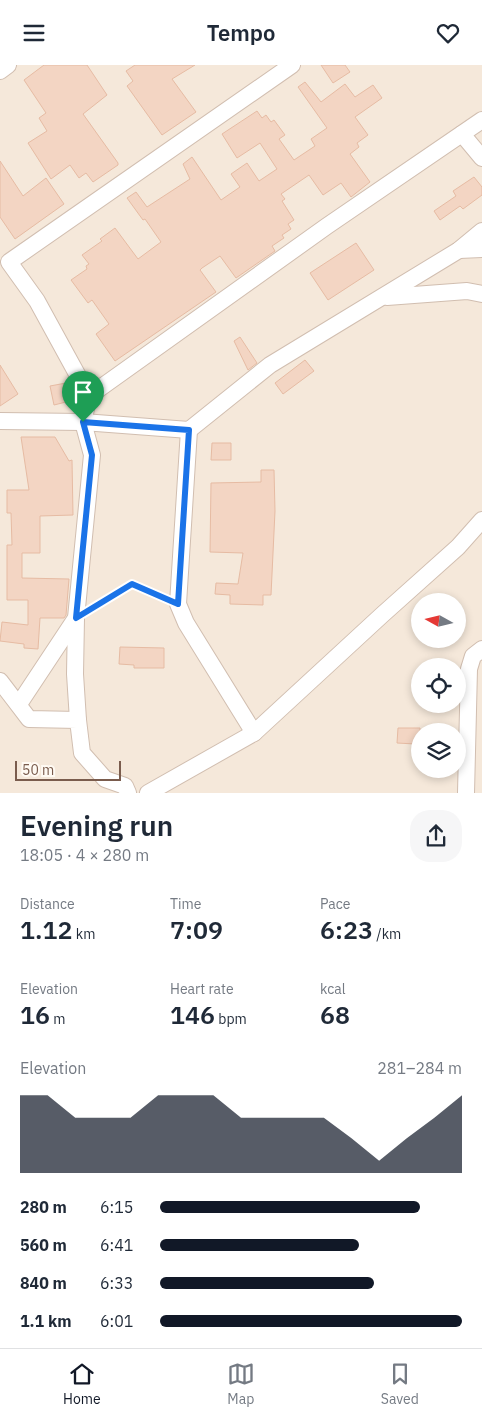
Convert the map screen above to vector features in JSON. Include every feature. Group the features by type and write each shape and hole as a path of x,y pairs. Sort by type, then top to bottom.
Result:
{"street":[{"path":"0,71 8,65"},
{"path":"89,396 37,301 5,256 292,65"},
{"path":"128,793 125,786 105,779 82,753 78,720 74,674 76,618 92,455 83,422 89,396 327,226 482,120"},
{"path":"462,134 482,158"},
{"path":"0,421 83,422 189,430 270,365 459,250 482,231"},
{"path":"459,250 482,249"},
{"path":"383,297 467,291 482,294"},
{"path":"189,430 178,604 186,623 254,733"},
{"path":"148,793 254,733 458,547 482,520"},
{"path":"19,704 76,618"},
{"path":"466,793 469,669 473,656 482,649"},
{"path":"0,681 29,719 78,720"}],"path":[{"path":"76,618 132,584 178,604"}],"shaded area":[{"path":"0,65 482,65 482,793 0,793"}],"building":[{"path":"44,65 87,65 107,95 83,114 118,165 93,182 86,173 79,178 70,165 51,179 28,143 47,131 39,118 46,113 24,80"},
{"path":"135,65 195,65 172,79 196,112 162,135 127,86 133,81 126,71"},
{"path":"321,65 345,65 350,72 333,83"},
{"path":"305,82 321,102 345,84 355,97 373,85 382,98 355,117 368,135 357,143 359,147 350,154 370,182 351,197 341,183 323,195 309,175 281,194 285,199 282,201 294,220 288,224 291,229 282,235 284,238 272,246 275,251 236,278 220,256 202,268 200,270 216,292 115,361 96,334 109,324 92,300 88,303 71,280 87,269 86,266 89,264 82,255 102,241 100,239 115,228 138,259 161,242 127,198 136,192 147,207 190,179 183,164 192,157 221,200 240,187 231,174 247,163 259,181 277,169 260,143 237,158 222,134 257,111 262,118 266,115 271,122 274,120 285,135 279,139 294,160 315,146 311,139 327,128 298,87"},
{"path":"0,161 23,196 46,178 64,204 15,239 0,217"},
{"path":"474,177 482,187 482,195 463,209 460,206 440,220 434,211 456,196 453,191"},
{"path":"356,243 374,270 328,300 310,273"},
{"path":"240,337 257,363 248,370 234,341"},
{"path":"305,360 314,371 283,394 275,383"},
{"path":"0,365 18,394 0,406"},
{"path":"66,383 70,401 54,405 50,386"},
{"path":"21,437 55,437 69,461 72,460 73,515 40,516 40,553 22,553 22,578 69,579 66,615 64,618 40,618 38,649 24,648 24,644 0,641 2,622 28,625 28,600 7,600 7,545 12,545 11,513 7,513 7,490 29,490"},
{"path":"212,443 231,443 231,460 211,460"},
{"path":"261,470 274,470 275,511 271,595 263,595 263,605 230,604 230,595 215,594 216,583 238,584 243,553 210,552 211,483 261,482"},
{"path":"120,647 164,648 164,668 134,668 134,665 119,664"},
{"path":"398,728 411,728 411,744 397,743"}],"route":[{"path":"83,422 189,430 178,604 132,584 76,618 92,455 83,422"}]}
